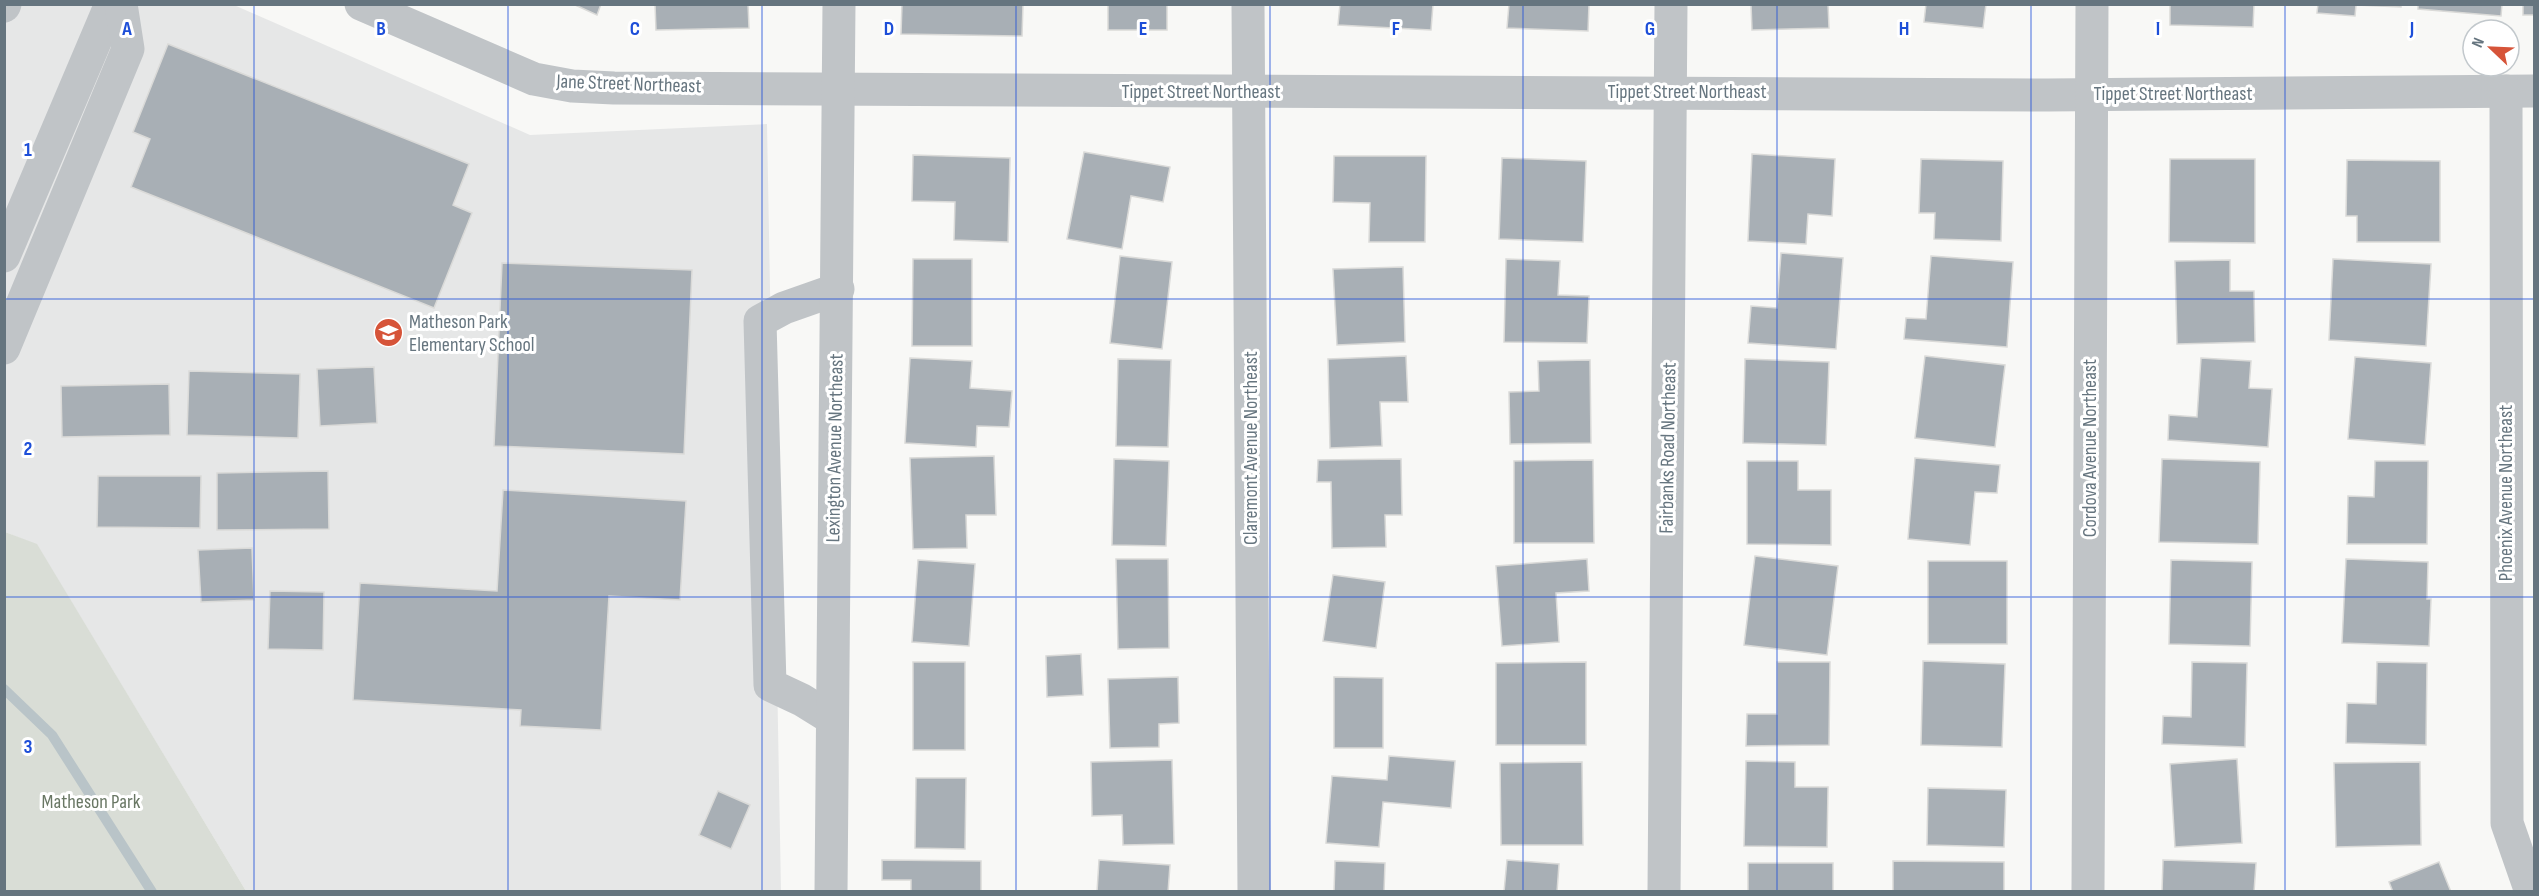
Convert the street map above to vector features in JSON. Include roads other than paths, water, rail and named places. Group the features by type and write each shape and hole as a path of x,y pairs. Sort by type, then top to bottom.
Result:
{"street":[{"path":"4,256 111,4"},
{"path":"4,348 128,49 121,4"},
{"name":"Jane Street Northeast","path":"361,4 534,79 572,86 840,89"},
{"name":"Lexington Avenue Northeast","path":"831,891 839,4"},
{"name":"Claremont Avenue Northeast","path":"1248,4 1254,891"},
{"name":"Fairbanks Road Northeast","path":"1664,891 1671,4"},
{"name":"Cordova Avenue Northeast","path":"2088,891 2092,4"},
{"name":"Tippet Street Northeast","path":"840,89 1248,92 1671,91 2092,95 2520,91"},
{"name":"Phoenix Avenue Northeast","path":"2520,91 2507,823 2531,891"},
{"path":"831,718 802,700 770,685 760,321 784,308 838,289"}],"waterway":[{"path":"4,689 52,735 152,892"}],"place":[{"name":"Matheson Park Elementary School","path":"388,333"}],"park label":[{"name":"Matheson Park","path":"91,802"}]}
